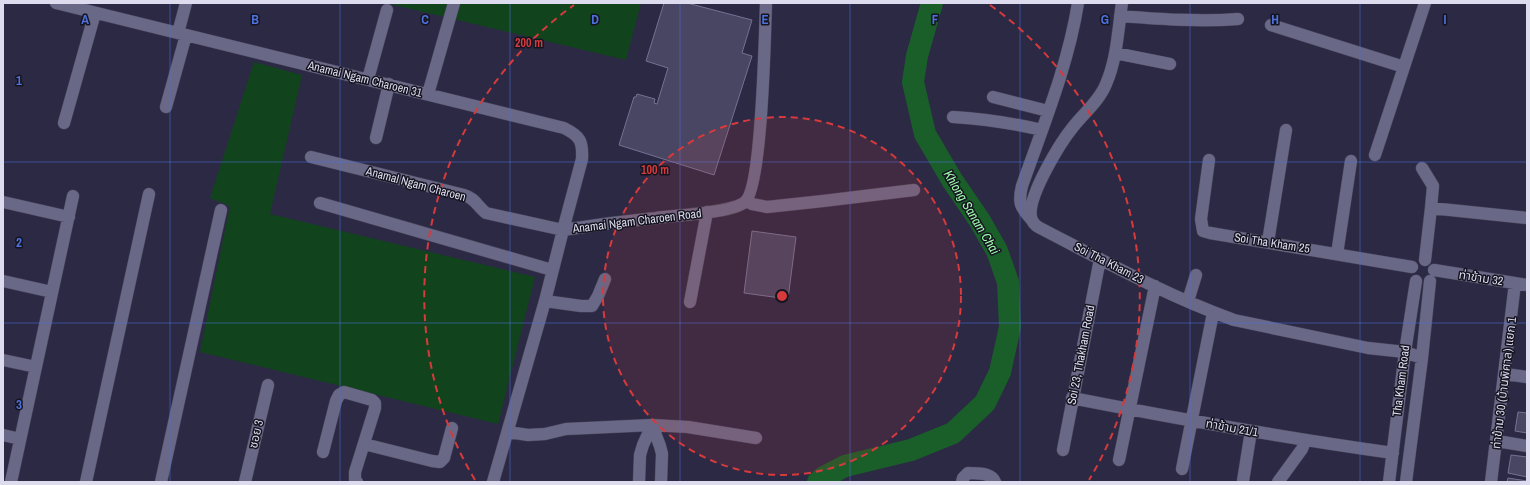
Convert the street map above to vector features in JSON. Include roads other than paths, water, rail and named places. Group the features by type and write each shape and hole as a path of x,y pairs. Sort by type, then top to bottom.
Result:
{"street":[{"name":"Anamai Ngam Charoen 31","path":"56,3 564,128 575,133 580,140 582,159 563,230"},
{"path":"166,107 182,34 186,3"},
{"path":"428,94 454,3"},
{"path":"766,3 763,88 758,146 753,183 747,201 759,206 768,206 822,202 914,190"},
{"name":"Soi Tha Kham 23","path":"1078,3 1073,33 1067,54 1022,186 1020,196 1020,205 1036,226 1100,259 1213,313 1250,325 1368,348 1405,352 1422,358"},
{"path":"1031,219 1031,206 1034,197 1050,164 1065,138 1106,86 1115,53 1122,3"},
{"path":"1375,155 1425,3"},
{"path":"368,79 387,10"},
{"path":"64,123 95,13"},
{"path":"1120,16 1190,21 1238,19"},
{"path":"1271,25 1404,67"},
{"path":"1115,53 1170,64"},
{"path":"376,138 389,84"},
{"path":"993,97 1048,112"},
{"path":"953,117 1010,123 1042,130"},
{"path":"1268,242 1286,130"},
{"name":"Anamal Ngam Charoen","path":"311,157 470,196 480,209 486,213 563,230"},
{"name":"Soi Tha Kham 25","path":"1209,160 1201,219 1203,231 1412,267"},
{"path":"1337,254 1351,161"},
{"path":"1422,168 1433,186 1432,208 1425,260"},
{"path":"86,482 149,194"},
{"path":"11,482 73,196"},
{"name":"Anamai Ngam Charoen Road","path":"493,482 563,230 707,212 732,208 747,201"},
{"path":"3,202 69,217"},
{"path":"320,203 552,270"},
{"path":"1432,208 1527,218"},
{"path":"161,482 221,210"},
{"path":"690,302 707,212"},
{"name":"Soi 23, Thakham Road","path":"1062,450 1100,259"},
{"path":"1420,260 1425,260 1430,262 1432,275 1423,283 1416,281 1411,272 1412,267 1420,260"},
{"path":"1188,302 1196,275"},
{"name":"ท่าข้าม 32","path":"1432,275 1521,284"},
{"name":"Tha Kham Road","path":"1406,482 1432,275"},
{"path":"544,301 592,306 605,279"},
{"path":"3,281 52,292"},
{"name":"Tha Kham Road","path":"1390,482 1405,352 1416,281"},
{"name":"ท่าข้าม 30 (บ้านพิศาล) แยก 1","path":"1491,482 1505,374 1521,284"},
{"path":"1119,460 1155,286"},
{"path":"1182,469 1213,313"},
{"path":"3,360 36,367"},
{"path":"1505,374 1527,377"},
{"name":"ซอย 3","path":"245,482 268,385"},
{"path":"323,452 336,401 339,395 344,392 372,400 375,403 375,408 355,472 355,478 358,482"},
{"name":"ท่าข้าม 21/1","path":"1072,398 1305,441 1393,452"},
{"path":"639,482 640,455 652,425"},
{"path":"652,425 662,454 661,482"},
{"path":"508,432 528,435 545,434 566,429 652,425 688,427 756,438"},
{"path":"364,444 440,462 444,458 452,428"},
{"path":"1243,481 1251,431"},
{"path":"3,435 20,439"},
{"path":"1278,482 1302,449 1305,441"},
{"path":"1497,441 1527,446"},
{"path":"962,482 963,478 968,473 985,474 992,477 995,482"}],"waterway":[{"name":"Khlong Sanam Chai","path":"818,482 824,477 845,466 911,450 953,433 985,403 1000,372 1010,327 1008,282 997,251 980,221 952,180 925,134 913,82 917,56 932,3"}]}
